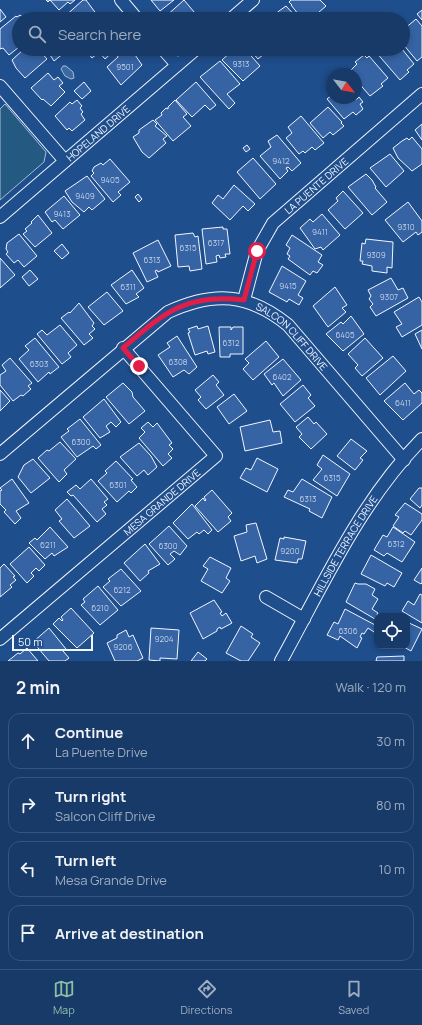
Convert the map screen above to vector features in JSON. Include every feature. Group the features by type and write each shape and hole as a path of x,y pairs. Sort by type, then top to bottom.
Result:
{"street":[{"path":"121,0 131,12"},
{"path":"239,12 253,0"},
{"path":"169,56 177,65"},
{"name":"HOPELAND DRIVE","path":"0,217 188,56"},
{"path":"0,86 65,161"},
{"name":"LA PUENTE DRIVE","path":"244,300 257,251 273,223 422,94"},
{"name":"SALCON CLIFF DRIVE","path":"0,454 123,348 168,312 202,299 216,298 244,300 270,313 288,325 404,460"},
{"name":"MESA GRANDE DRIVE","path":"0,639 216,456 123,348"},
{"name":"HILLSIDE TERRACE DRIVE","path":"281,661 351,533 379,492 422,439"},
{"path":"266,596 304,619"}],"shaded area":[{"path":"63,66 66,66 73,72 74,78 71,79 65,76 61,69"},
{"path":"5,104 46,152 44,162 0,200 0,109"}],"building":[{"path":"50,0 75,0 70,4 68,2 59,10"},
{"path":"83,0 86,0 95,12 70,12"},
{"path":"151,0 174,0 160,11"},
{"path":"184,0 194,12 171,12"},
{"path":"291,0 320,0 326,6 319,12 296,12 289,2"},
{"path":"286,6 292,12 278,12"},
{"path":"0,9 6,17 0,22"},
{"path":"422,10 422,20 417,14"},
{"path":"12,19 12,53 9,55 3,48 0,49 0,29"},
{"path":"416,19 422,26 422,57 417,61 410,52 410,24"},
{"path":"16,56 44,56 47,59 25,78 16,68 12,60"},
{"path":"51,56 60,56 54,61"},
{"path":"136,56 142,65 121,85 107,67 118,57"},
{"path":"226,56 251,56 260,66 243,81 222,60"},
{"path":"363,56 367,58 369,56 388,78 381,84 383,86 370,96 362,87 362,68 353,68 357,64 355,62"},
{"path":"379,56 408,56 414,64 407,70 409,72 400,80"},
{"path":"220,61 240,84 227,94 235,103 229,109 200,77"},
{"path":"48,73 54,80 58,77 63,83 59,86 65,92 51,106 43,99 42,100 31,88"},
{"path":"84,82 91,91 82,99 74,91"},
{"path":"196,82 216,105 210,110 205,105 192,117 176,100"},
{"path":"77,100 82,106 80,108 83,112 81,114 85,120 72,131 69,128 67,130 55,116 70,102 72,104"},
{"path":"175,100 187,114 183,117 191,126 173,141 155,120 162,115 161,113 166,108 168,109 168,107"},
{"path":"331,104 360,104 363,109 356,115 353,112 344,119"},
{"path":"328,107 344,126 333,135 330,132 323,138 310,123"},
{"path":"301,116 324,143 315,150 312,147 305,153 303,151 299,154 286,138 292,133 288,127"},
{"path":"153,120 157,124 155,126 167,136 163,139 166,143 149,158 142,152 133,137 139,133 139,130"},
{"path":"422,124 422,140 415,130"},
{"path":"277,135 301,163 292,171 288,167 286,168 288,171 280,179 260,156 271,147 268,141"},
{"path":"412,137 422,149 422,164 412,171 398,158 393,148 407,138 409,140"},
{"path":"247,145 250,149 246,152 243,148"},
{"path":"390,154 404,171 386,187 370,168"},
{"path":"253,158 276,184 260,199 237,172"},
{"path":"110,159 130,182 118,192 121,195 113,202 91,176 94,173 92,171 94,167 101,163 103,165"},
{"path":"366,174 387,202 372,215 348,187"},
{"path":"87,176 105,199 92,210 89,207 84,212 72,202 65,191"},
{"path":"234,185 255,204 248,211 243,206 230,220 212,203 218,195 223,199"},
{"path":"343,191 363,213 345,229 328,210 338,201 336,198"},
{"path":"138,194 142,199 139,202 135,197"},
{"path":"64,196 80,215 63,229 55,220 52,222 45,212"},
{"path":"408,202 422,221 422,232 418,235 416,232 403,242 385,220"},
{"path":"322,214 340,235 323,250 321,247 315,249 300,228 310,219 313,222"},
{"path":"38,215 52,233 35,247 23,234 27,231 25,229"},
{"path":"223,227 223,229 227,229 230,254 225,254 226,257 220,258 219,255 216,256 217,262 206,264 202,229"},
{"path":"193,233 195,237 198,236 202,269 190,271 189,266 178,267 175,235"},
{"path":"19,234 37,256 24,267 18,260 14,263 6,254 8,252 6,249 7,243"},
{"path":"292,235 322,255 318,262 323,265 317,273 313,271 310,275 288,259 290,256 287,254 290,248 286,245"},
{"path":"366,239 393,242 392,268 387,267 387,273 372,271 372,266 362,264 363,261 360,261 362,243 365,244"},
{"path":"158,240 171,266 158,272 157,270 155,271 158,277 147,282 133,253"},
{"path":"62,244 69,253 62,259 54,251"},
{"path":"0,258 15,275 0,288"},
{"path":"282,266 306,281 298,295 303,298 299,305 289,299 287,302 269,292"},
{"path":"30,270 38,279 29,286 22,277"},
{"path":"132,270 144,288 136,294 139,297 126,304 111,285"},
{"path":"391,278 398,290 403,288 408,298 376,316 370,307 373,304 369,299 371,296 368,290"},
{"path":"335,287 347,305 342,308 346,312 328,327 313,306"},
{"path":"107,292 123,311 104,325 88,307"},
{"path":"419,297 422,302 422,325 402,337 396,327 402,324 394,312"},
{"path":"79,303 94,323 92,326 95,329 89,334 93,338 84,345 61,318 69,312 70,313"},
{"path":"351,316 364,334 343,351 326,334 341,322 343,324"},
{"path":"60,325 77,345 68,353 71,357 62,364 37,334 42,330 47,335"},
{"path":"197,326 198,329 208,326 215,352 208,354 207,351 195,355 188,329"},
{"path":"219,327 231,327 231,330 233,327 243,327 243,354 230,354 230,357 220,357"},
{"path":"422,330 422,349 415,334"},
{"path":"177,336 197,367 189,374 184,370 173,377 158,355 170,347 167,343"},
{"path":"35,338 59,367 50,374 49,372 38,382 19,359 29,350 25,346"},
{"path":"365,338 383,358 362,376 355,368 358,365 348,354"},
{"path":"266,341 279,357 253,380 243,369 249,363 245,359"},
{"path":"393,356 406,371 380,395 366,378"},
{"path":"10,358 32,383 28,386 31,389 23,396 21,395 13,401 0,385 0,375 6,371 2,365"},
{"path":"283,359 301,380 283,396 274,383 272,385 264,374"},
{"path":"213,375 219,382 216,385 224,395 206,409 198,400 201,397 195,390"},
{"path":"123,383 132,392 133,397 145,411 129,424 106,397"},
{"path":"405,383 414,394 419,390 422,393 422,403 403,420 384,401"},
{"path":"303,385 311,395 308,398 315,406 295,422 280,404"},
{"path":"0,390 10,401 0,411"},
{"path":"234,394 247,411 229,424 217,407"},
{"path":"104,399 121,422 116,427 111,422 106,426 110,432 100,438 83,417"},
{"path":"308,417 314,424 316,422 327,434 311,449 299,437 302,434 296,427"},
{"path":"80,419 101,445 96,449 93,446 77,457 61,437 69,431 67,429"},
{"path":"270,420 273,432 280,431 282,443 245,451 240,427"},
{"path":"148,422 153,427 157,423 172,443 169,445 173,449 168,454 172,458 163,466 139,438 145,432 141,428"},
{"path":"351,439 367,451 360,458 363,460 355,470 337,456"},
{"path":"60,442 76,459 64,470 67,474 59,482 38,458"},
{"path":"139,443 151,456 157,467 148,475 144,470 137,476 120,457"},
{"path":"323,455 350,474 337,496 313,480 322,469 317,465"},
{"path":"257,458 278,469 267,492 240,478 246,468 251,470"},
{"path":"33,459 50,478 31,493 18,477 24,465"},
{"path":"116,461 133,479 131,480 137,487 131,493 129,491 117,502 98,481 107,473 105,471"},
{"path":"12,479 29,503 16,511 21,518 15,524 4,512 6,510 0,504 0,491 2,490 0,488"},
{"path":"91,479 108,499 104,502 107,505 102,509 106,514 97,522 73,495 71,496 67,492 76,485 80,489"},
{"path":"302,479 332,497 322,518 309,511 310,509 284,497 288,490 293,492"},
{"path":"419,488 422,488 422,505 420,508 410,499"},
{"path":"212,490 232,513 228,517 231,521 218,532 195,506 203,498 205,501 206,500 204,497"},
{"path":"67,499 90,526 74,538 59,521 62,519 55,510"},
{"path":"405,503 422,514 422,520 411,535 405,531 403,533 393,526 399,517 395,515"},
{"path":"192,504 212,530 208,534 204,530 199,534 197,532 188,539 173,523"},
{"path":"256,523 267,559 257,563 255,556 241,561 234,536 247,532 246,525"},
{"path":"169,526 187,546 180,555 174,551 170,554 175,559 168,565 149,544"},
{"path":"50,527 68,547 54,556 52,553 45,559 29,543 35,538 37,540"},
{"path":"393,527 415,542 402,562 387,553 384,556 374,550 383,535 387,537"},
{"path":"284,537 306,541 302,559 298,559 297,563 275,560 280,538 284,539"},
{"path":"145,544 160,564 148,571 149,573 140,581 124,563"},
{"path":"29,547 45,565 39,571 36,568 31,573 34,576 27,583 10,564"},
{"path":"371,555 402,573 394,587 387,583 385,586 361,574"},
{"path":"210,557 231,568 226,578 230,581 222,593 201,581 208,569 203,566"},
{"path":"4,564 15,576 13,577 16,580 10,585 12,587 0,597 0,568"},
{"path":"422,568 422,583 421,584 414,580"},
{"path":"121,569 141,591 121,606 103,587 110,581 108,579"},
{"path":"355,583 366,584 375,589 372,595 378,599 372,609 378,613 374,613 374,618 346,602"},
{"path":"98,586 118,610 100,625 81,605 85,602 83,599"},
{"path":"420,594 422,595 422,623 410,616 410,613 402,611 408,601 414,605"},
{"path":"214,600 222,612 220,613 222,616 226,613 232,623 221,629 220,627 217,631 203,639 190,613"},
{"path":"71,608 94,633 77,648 53,624 59,618 62,621 63,620 61,617"},
{"path":"345,609 374,624 374,632 368,628 364,634 362,633 360,637 362,638 357,648 340,636 338,640 327,635 334,622 338,624"},
{"path":"410,623 422,629 411,651 407,649 410,649"},
{"path":"241,626 253,634 251,637 260,643 248,661 241,661 226,653"},
{"path":"49,628 66,649 63,651 69,658 65,661 49,661 33,642"},
{"path":"151,628 179,630 177,659 160,658 160,661 149,660"},
{"path":"126,630 129,637 133,635 143,658 137,661 115,661 107,643 117,638 117,635"},
{"path":"27,648 38,661 8,661 18,653 20,654"},
{"path":"198,652 207,659 205,661 191,661"},
{"path":"404,656 404,661 376,661 377,657"}],"route":[{"path":"139,366 123,348 168,312 202,299 230,298 244,300 257,251"}]}
